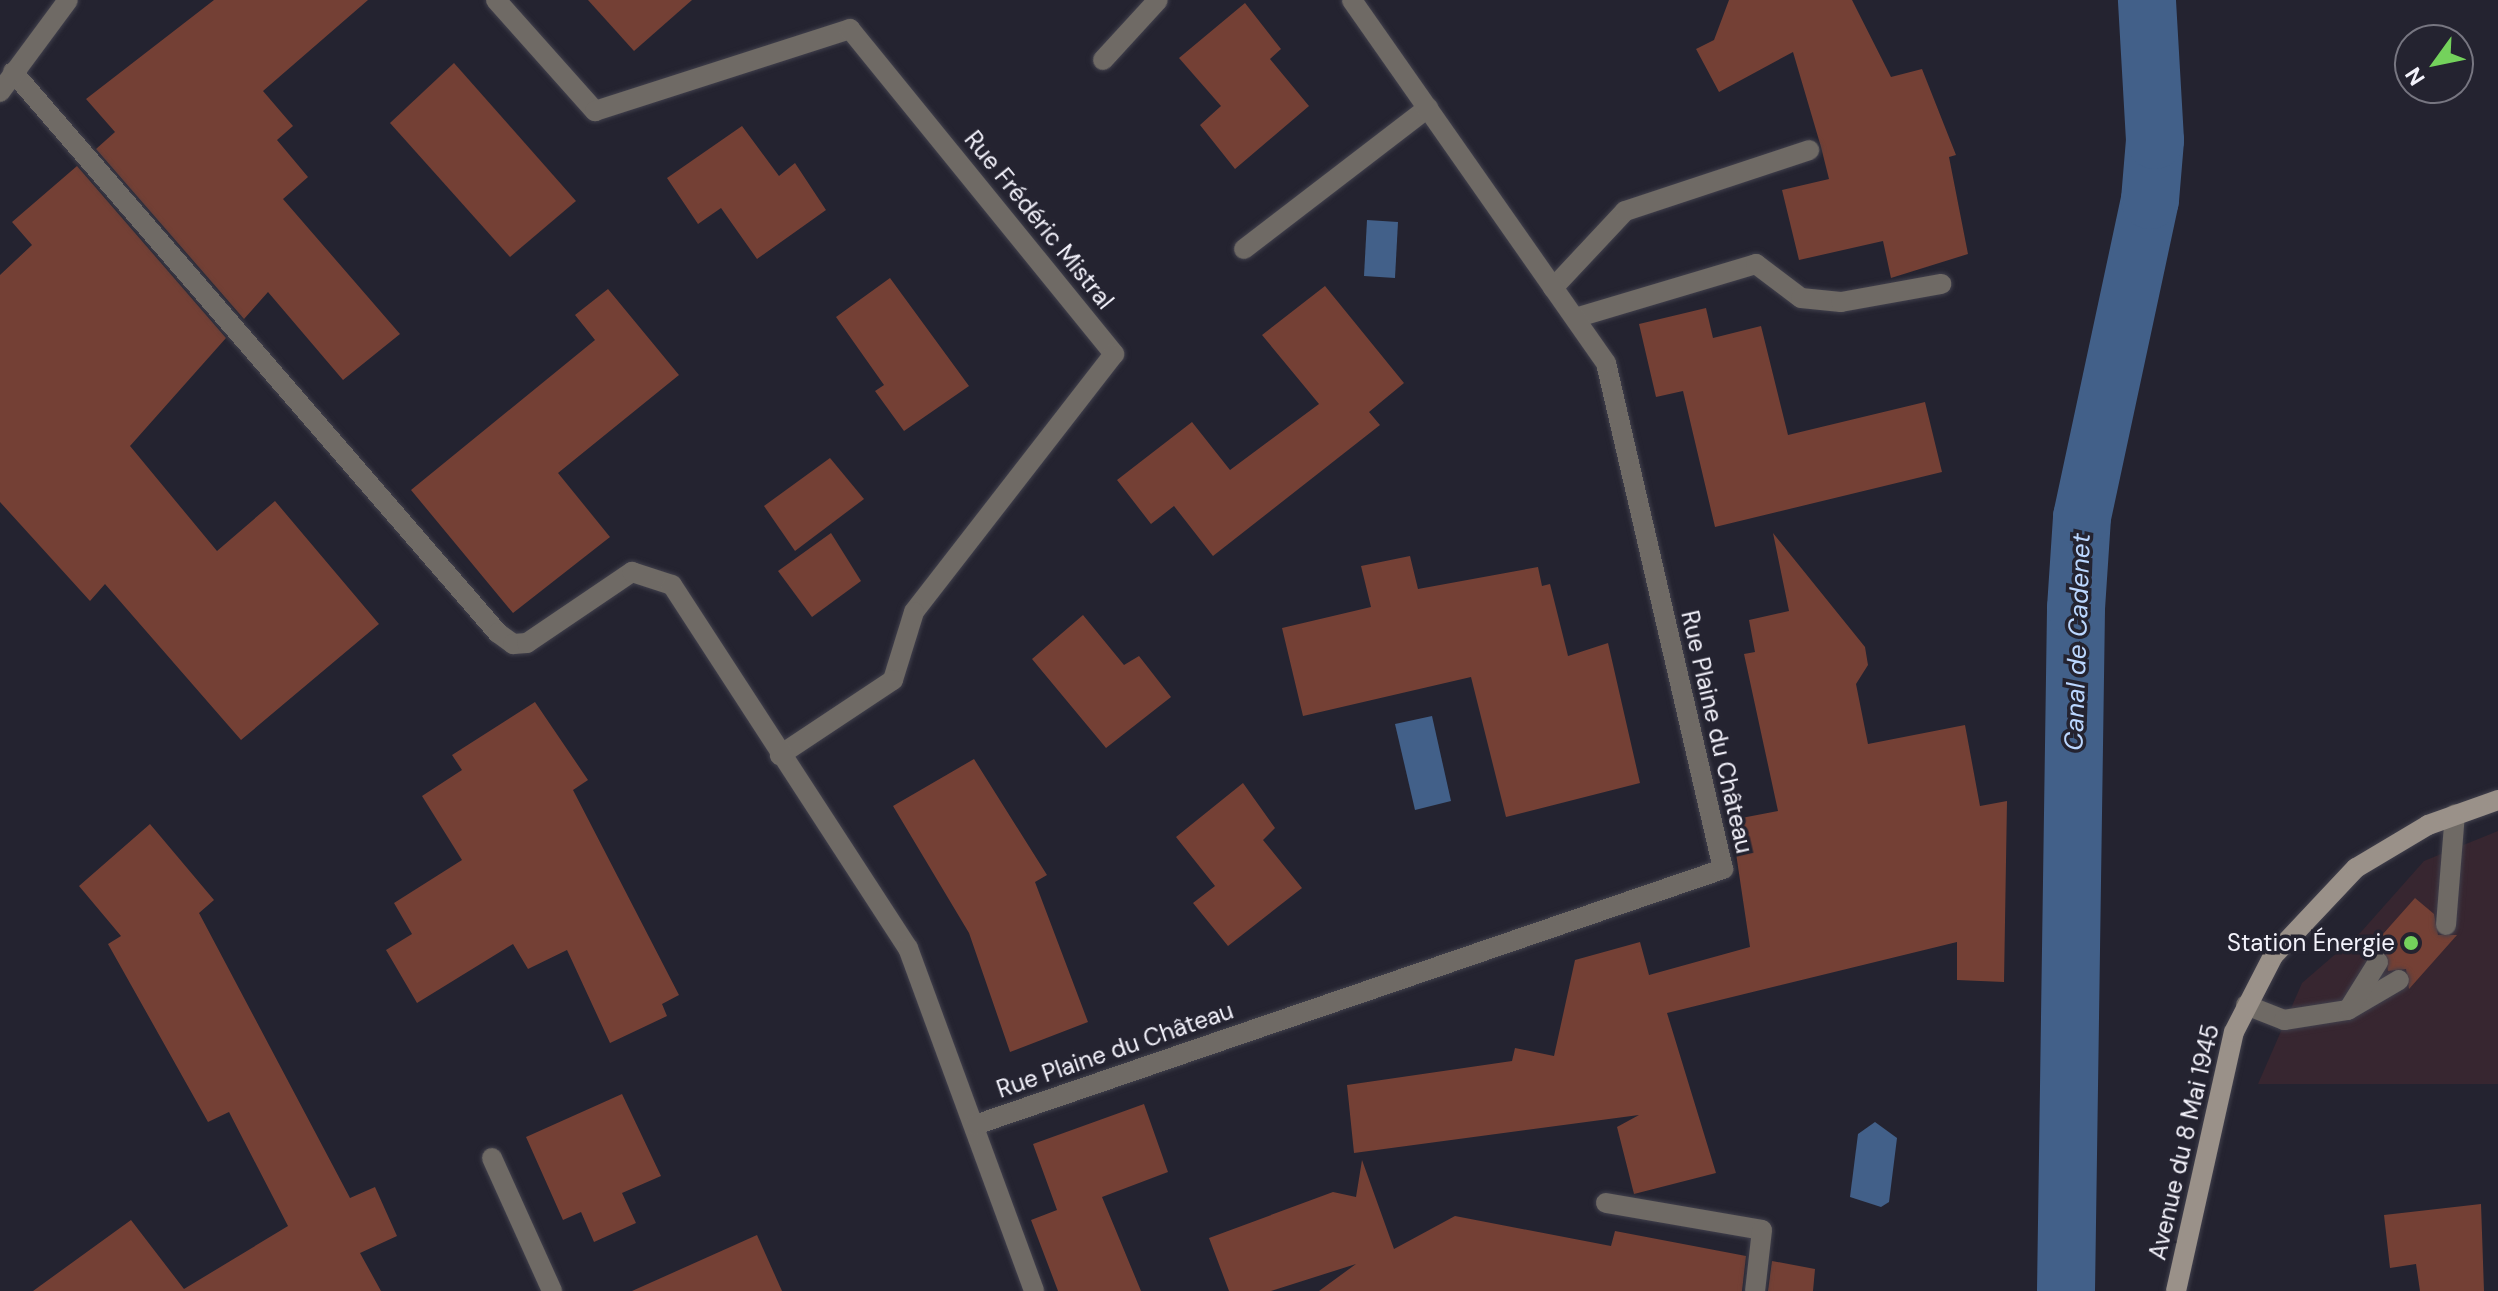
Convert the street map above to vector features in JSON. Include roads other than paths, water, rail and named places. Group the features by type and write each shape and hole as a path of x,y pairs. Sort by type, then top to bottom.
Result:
{"main road":[{"name":"Avenue du 8 Mai 1945","path":"2176,1291 2246,1005 2273,956 2326,892 2388,846 2455,814 2498,800"}],"street":[{"path":"0,92 68,0"},
{"name":"Rue Frédéric Mistral","path":"496,0 595,111 850,29 1114,354 914,612 893,680 780,755"},
{"path":"1103,60 1158,0"},
{"name":"Rue Plaine du Château","path":"975,1125 1723,869 1606,363 1352,0"},
{"path":"13,72 498,633 513,644 527,643 632,572 655,574 672,585 908,948 1034,1291"},
{"path":"1244,249 1428,108"},
{"path":"1553,288 1625,211 1809,150"},
{"path":"1575,318 1756,264 1801,298 1841,302 1941,284"},
{"path":"2446,925 2445,897 2455,814"},
{"path":"2426,907 2445,897"},
{"path":"2348,1010 2378,962"},
{"path":"2246,1005 2284,1020 2348,1010 2399,980"},
{"path":"492,1158 552,1291"},
{"path":"1606,1203 1762,1230 1755,1291"}],"water":[{"path":"1367,220 1398,222 1395,278 1364,276"},
{"path":"1432,716 1451,801 1415,810 1395,724"},
{"path":"1875,1122 1897,1138 1889,1202 1881,1207 1850,1197 1858,1134"}],"waterway":[{"name":"Canal de Cadenet","path":"2066,1291 2076,608 2082,517 2150,200 2155,140 2147,0"}],"place":[{"name":"Station Énergie","path":"2411,943"}]}
